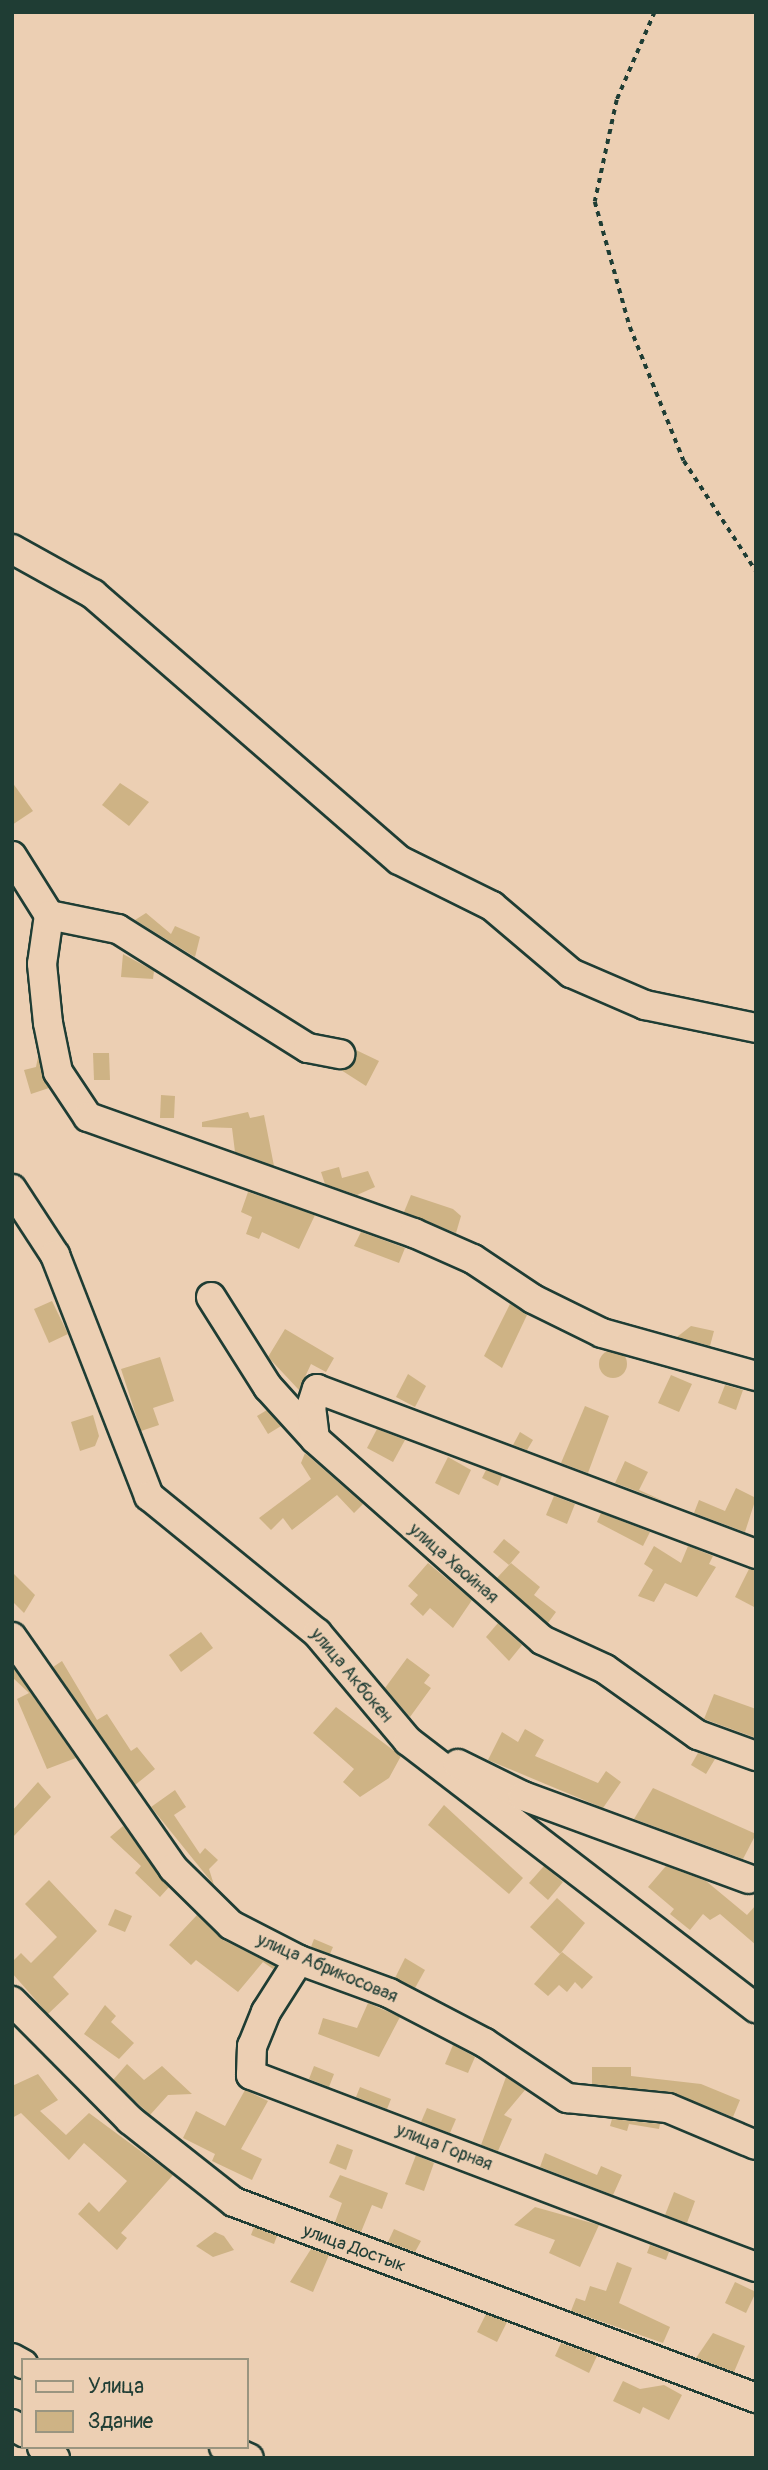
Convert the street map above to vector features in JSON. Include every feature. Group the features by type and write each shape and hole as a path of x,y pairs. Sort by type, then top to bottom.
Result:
{"street":[{"path":"12,549 93,594 399,860 492,905 571,973 645,1005 756,1027"},
{"path":"12,856 49,915 42,964 48,1023 58,1072 88,1117 414,1233 473,1259 533,1299 602,1333 756,1376"},
{"path":"49,915 118,929 308,1048 340,1054"},
{"name":"улица Акбокен","path":"12,1189 55,1255 149,1496 317,1633 408,1741 756,2008"},
{"name":"улица Хвойная","path":"211,1297 268,1387 315,1439 542,1640 605,1669 698,1735 756,1756"},
{"path":"315,1439 311,1407 317,1389 756,1554"},
{"name":"улица Абрикосовая","path":"12,1636 199,1900 230,1925 299,1960 389,1993 485,2043 567,2098 667,2108 756,2145"},
{"path":"408,1741 523,1796 748,1879"},
{"name":"улица Горная","path":"299,1960 265,2012 252,2046 251,2075 756,2267"},
{"name":"улица Достык","path":"12,2001 131,2120 234,2202 756,2398"},
{"path":"228,2449 248,2458"}],"path":[{"path":"655,12 617,100 595,202 631,327 684,461 756,572"}],"building":[{"path":"12,782 33,811 12,825"},
{"path":"120,783 149,802 129,826 102,805"},
{"path":"146,913 171,934 175,926 200,937 195,957 135,920"},
{"path":"123,954 154,971 153,979 121,977"},
{"path":"356,1050 379,1061 366,1086 341,1070 353,1064"},
{"path":"93,1053 109,1053 110,1080 94,1080"},
{"path":"38,1057 49,1088 31,1094 24,1070 36,1067"},
{"path":"161,1095 175,1096 174,1118 160,1118"},
{"path":"248,1112 250,1118 264,1115 274,1166 235,1152 232,1128 202,1127 202,1122"},
{"path":"339,1167 342,1178 368,1171 375,1187 357,1195 325,1184 321,1172"},
{"path":"248,1192 315,1215 299,1249 262,1232 259,1239 246,1234 252,1217 241,1212"},
{"path":"411,1195 453,1209 461,1216 456,1233 404,1212"},
{"path":"361,1232 405,1248 399,1263 354,1246"},
{"path":"52,1301 68,1334 49,1343 34,1309"},
{"path":"510,1304 527,1315 502,1368 484,1356"},
{"path":"691,1326 714,1331 710,1346 677,1337"},
{"path":"285,1329 334,1358 326,1372 311,1364 299,1390 268,1357"},
{"path":"613,1350 623,1354 627,1364 623,1374 613,1378 603,1374 599,1364 603,1354"},
{"path":"160,1357 174,1401 153,1408 159,1425 141,1431 121,1369"},
{"path":"408,1374 426,1386 415,1407 396,1397"},
{"path":"671,1375 692,1384 679,1412 658,1403"},
{"path":"725,1385 743,1390 736,1410 718,1403"},
{"path":"585,1406 609,1416 588,1473 561,1463"},
{"path":"267,1410 281,1426 268,1434 257,1416"},
{"path":"93,1415 99,1436 95,1446 80,1451 71,1422"},
{"path":"377,1429 405,1440 393,1462 367,1448"},
{"path":"520,1432 533,1440 527,1450 513,1445"},
{"path":"305,1453 363,1504 354,1513 337,1495 292,1530 283,1518 271,1530 259,1518 311,1479 301,1463"},
{"path":"448,1457 471,1470 459,1495 435,1483"},
{"path":"625,1461 648,1472 639,1490 666,1502 615,1483"},
{"path":"486,1470 502,1476 498,1486 482,1478"},
{"path":"736,1488 756,1498 745,1532 694,1513 699,1500 725,1511"},
{"path":"554,1496 575,1504 567,1524 546,1515"},
{"path":"601,1513 650,1532 643,1546 597,1522"},
{"path":"504,1539 520,1552 509,1565 493,1552"},
{"path":"654,1546 681,1563 688,1546 713,1556 709,1564 716,1567 697,1597 665,1583 654,1602 638,1596 653,1570 644,1564"},
{"path":"428,1563 472,1600 453,1628 430,1608 423,1616 410,1604 418,1595 408,1586"},
{"path":"511,1563 540,1587 534,1595 556,1612 548,1623 497,1578"},
{"path":"749,1569 756,1570 756,1608 735,1597"},
{"path":"12,1572 35,1595 24,1613 12,1601"},
{"path":"498,1623 522,1645 509,1661 486,1637"},
{"path":"201,1632 213,1648 181,1672 169,1655"},
{"path":"407,1658 430,1675 424,1683 431,1688 410,1717 385,1688"},
{"path":"62,1661 97,1720 107,1714 131,1751 137,1747 155,1769 135,1785 53,1667"},
{"path":"12,1666 76,1758 47,1769 17,1699 29,1693 12,1677"},
{"path":"714,1694 756,1709 756,1738 704,1719"},
{"path":"336,1707 401,1756 389,1778 360,1797 343,1782 354,1769 313,1733"},
{"path":"525,1729 544,1740 535,1756 598,1783 606,1771 621,1782 603,1808 488,1760 502,1732 518,1742"},
{"path":"698,1753 715,1759 706,1774 691,1765"},
{"path":"38,1782 51,1797 12,1838 12,1811"},
{"path":"653,1788 756,1834 743,1859 634,1819"},
{"path":"175,1790 186,1807 174,1815 200,1854 205,1848 218,1860 209,1869 214,1885 151,1807"},
{"path":"444,1805 523,1878 509,1894 428,1825"},
{"path":"123,1826 169,1887 160,1897 135,1873 141,1866 110,1837"},
{"path":"544,1866 563,1882 548,1900 529,1883"},
{"path":"666,1866 706,1881 747,1915 756,1905 756,1945 720,1914 710,1920 703,1914 690,1930 670,1914 674,1909 648,1887"},
{"path":"49,1880 97,1931 53,1977 69,1994 48,2014 12,1973 12,1962 21,1953 31,1963 57,1937 25,1904"},
{"path":"557,1898 585,1923 560,1954 530,1927"},
{"path":"115,1909 132,1916 125,1932 108,1925"},
{"path":"197,1915 223,1940 275,1966 273,1969 263,1962 238,1992 196,1960 191,1965 169,1945"},
{"path":"314,1939 333,1947 330,1954 311,1947"},
{"path":"562,1952 593,1977 582,1989 575,1982 567,1992 559,1985 548,1996 534,1984"},
{"path":"405,1958 425,1970 415,1988 395,1978"},
{"path":"368,2003 400,2017 379,2057 318,2034 323,2018 357,2028"},
{"path":"105,2005 116,2016 111,2022 134,2043 119,2059 84,2034"},
{"path":"453,2045 475,2057 468,2073 445,2064"},
{"path":"127,2064 144,2080 162,2066 192,2094 168,2095 150,2115 113,2080"},
{"path":"314,2066 334,2074 329,2087 309,2079"},
{"path":"592,2067 631,2067 631,2076 701,2084 740,2100 733,2117 670,2092 592,2084"},
{"path":"38,2074 58,2100 40,2111 66,2135 89,2113 173,2175 121,2233 127,2238 117,2250 78,2214 89,2202 99,2212 127,2181 84,2143 69,2160 21,2113 12,2118 12,2086"},
{"path":"506,2077 525,2090 504,2115 512,2119 498,2151 481,2145"},
{"path":"360,2087 391,2099 387,2109 356,2097"},
{"path":"245,2090 268,2101 241,2149 262,2159 252,2180 212,2161 215,2154 183,2138 196,2111 225,2126"},
{"path":"427,2108 456,2119 450,2133 421,2122"},
{"path":"612,2119 660,2124 659,2129 629,2124 627,2131 610,2126"},
{"path":"337,2144 353,2150 346,2170 329,2163"},
{"path":"545,2153 597,2175 601,2166 622,2175 613,2195 540,2167"},
{"path":"416,2155 434,2163 424,2191 405,2184"},
{"path":"340,2175 388,2193 382,2209 372,2205 361,2232 335,2222 342,2203 329,2197"},
{"path":"674,2192 695,2201 687,2223 665,2215"},
{"path":"535,2207 599,2225 580,2267 549,2253 555,2240 514,2225"},
{"path":"254,2227 277,2236 274,2244 251,2235"},
{"path":"394,2229 421,2241 415,2252 388,2242"},
{"path":"215,2232 224,2236 234,2250 213,2257 196,2246"},
{"path":"650,2245 669,2252 666,2260 647,2253"},
{"path":"311,2249 329,2255 313,2292 290,2282"},
{"path":"617,2262 632,2268 619,2303 670,2327 663,2343 571,2311 576,2298 585,2301 590,2286 606,2291"},
{"path":"735,2282 756,2292 746,2313 725,2303"},
{"path":"486,2314 507,2322 497,2342 477,2332"},
{"path":"713,2333 745,2346 734,2372 696,2358"},
{"path":"561,2343 597,2356 589,2373 555,2356"},
{"path":"623,2381 640,2389 664,2385 682,2395 669,2420 643,2407 640,2414 613,2401"}]}
